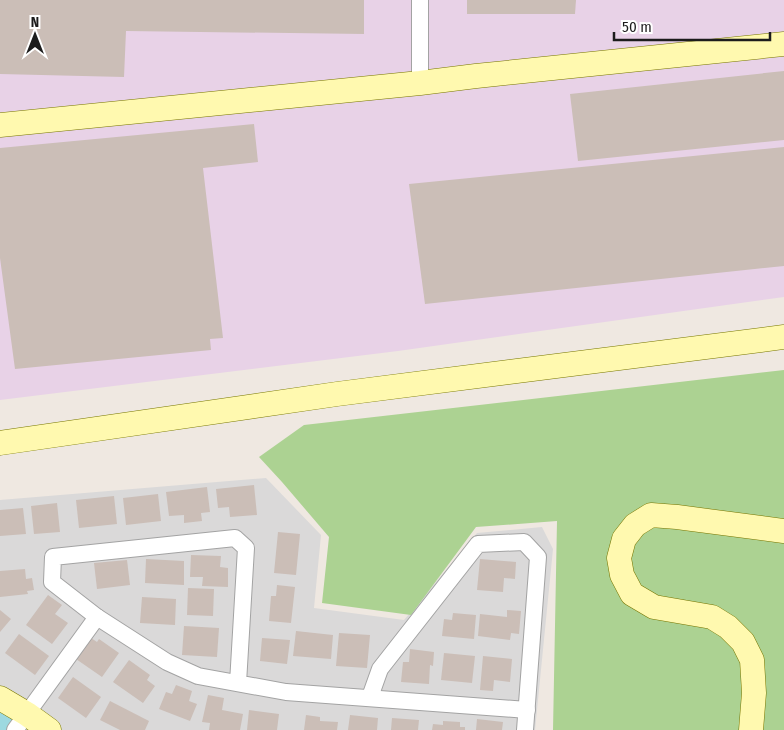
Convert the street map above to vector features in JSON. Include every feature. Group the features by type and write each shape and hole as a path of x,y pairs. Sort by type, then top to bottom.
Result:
{"street":[{"path":"420,0 420,83"},
{"path":"0,125 784,44"},
{"path":"0,443 337,394 784,337"},
{"path":"751,730 754,693 752,660 743,642 728,627 712,617 654,607 632,594 622,575 619,558 624,539 635,525 651,515 784,531"},
{"path":"238,683 246,548 235,538 53,558 52,582 97,617 167,662 198,676 286,692 527,710"},
{"path":"370,698 380,669 478,544 524,542 538,557 525,730"},
{"path":"20,724 97,617"},
{"path":"0,688 20,724"},
{"path":"0,698 20,724 49,730"}],"shaded area":[{"path":"0,0 784,0 784,297 398,351 0,400"},
{"path":"266,478 321,535 314,608 404,620 477,533 542,527 553,549 535,730 0,730 0,500"}],"green space":[{"path":"784,370 784,730 553,730 557,521 476,527 411,615 322,603 329,537 259,457 304,425"}],"building":[{"path":"0,0 364,0 364,34 126,31 124,77 0,74"},
{"path":"467,0 576,0 575,14 467,14"},
{"path":"784,71 784,140 578,161 570,94"},
{"path":"254,124 258,162 203,168 223,338 210,339 211,350 15,369 0,258 0,148"},
{"path":"784,147 784,266 425,304 409,184"},
{"path":"254,485 257,515 230,517 229,507 218,508 216,489"},
{"path":"207,487 210,512 201,513 202,521 184,523 184,515 169,516 166,492"},
{"path":"158,494 161,521 126,525 123,498"},
{"path":"114,496 117,524 79,528 76,500"},
{"path":"57,503 60,532 34,534 31,506"},
{"path":"23,508 26,534 0,536 0,510"},
{"path":"278,532 300,534 296,575 274,573"},
{"path":"191,555 221,556 220,567 228,568 228,587 202,586 203,577 190,577"},
{"path":"146,559 184,561 184,585 145,583"},
{"path":"480,559 516,562 515,579 504,578 503,592 477,590"},
{"path":"127,560 130,585 97,589 94,563"},
{"path":"25,569 26,579 32,578 34,590 27,591 28,594 0,597 0,571"},
{"path":"277,585 295,587 291,623 269,621 271,596 276,596"},
{"path":"188,588 214,589 213,616 187,615"},
{"path":"48,595 62,605 55,614 68,623 52,644 26,625"},
{"path":"142,597 176,599 175,625 140,623"},
{"path":"0,610 11,619 0,632"},
{"path":"507,610 521,611 519,634 511,633 510,640 478,636 480,614 507,617"},
{"path":"453,613 476,615 474,639 442,636 444,619 452,620"},
{"path":"184,626 219,628 217,657 182,655"},
{"path":"296,631 333,635 331,659 293,656"},
{"path":"339,633 370,635 367,668 336,666"},
{"path":"19,634 49,656 35,675 5,653"},
{"path":"91,638 97,642 99,639 119,653 102,677 76,659"},
{"path":"262,638 290,640 287,664 260,661"},
{"path":"410,649 434,652 433,666 430,665 429,684 401,682 403,662 409,662"},
{"path":"444,653 475,656 472,683 441,680"},
{"path":"483,656 512,659 510,682 494,680 493,691 480,690"},
{"path":"129,660 150,675 147,680 155,686 143,703 113,682"},
{"path":"73,677 101,697 86,718 58,698"},
{"path":"176,685 192,691 189,701 197,704 190,721 159,709 166,692 172,694"},
{"path":"208,695 224,698 222,710 243,714 240,730 209,730 210,723 202,722"},
{"path":"110,701 149,721 145,730 120,730 100,720"},
{"path":"249,710 279,714 277,730 247,730"},
{"path":"306,715 320,717 320,721 338,722 337,730 304,730"},
{"path":"350,715 378,718 377,730 348,730"},
{"path":"392,718 419,720 418,730 391,730"},
{"path":"477,719 503,722 502,730 476,730"},
{"path":"443,721 460,722 460,727 465,727 465,730 432,730 433,724 443,725"}]}
